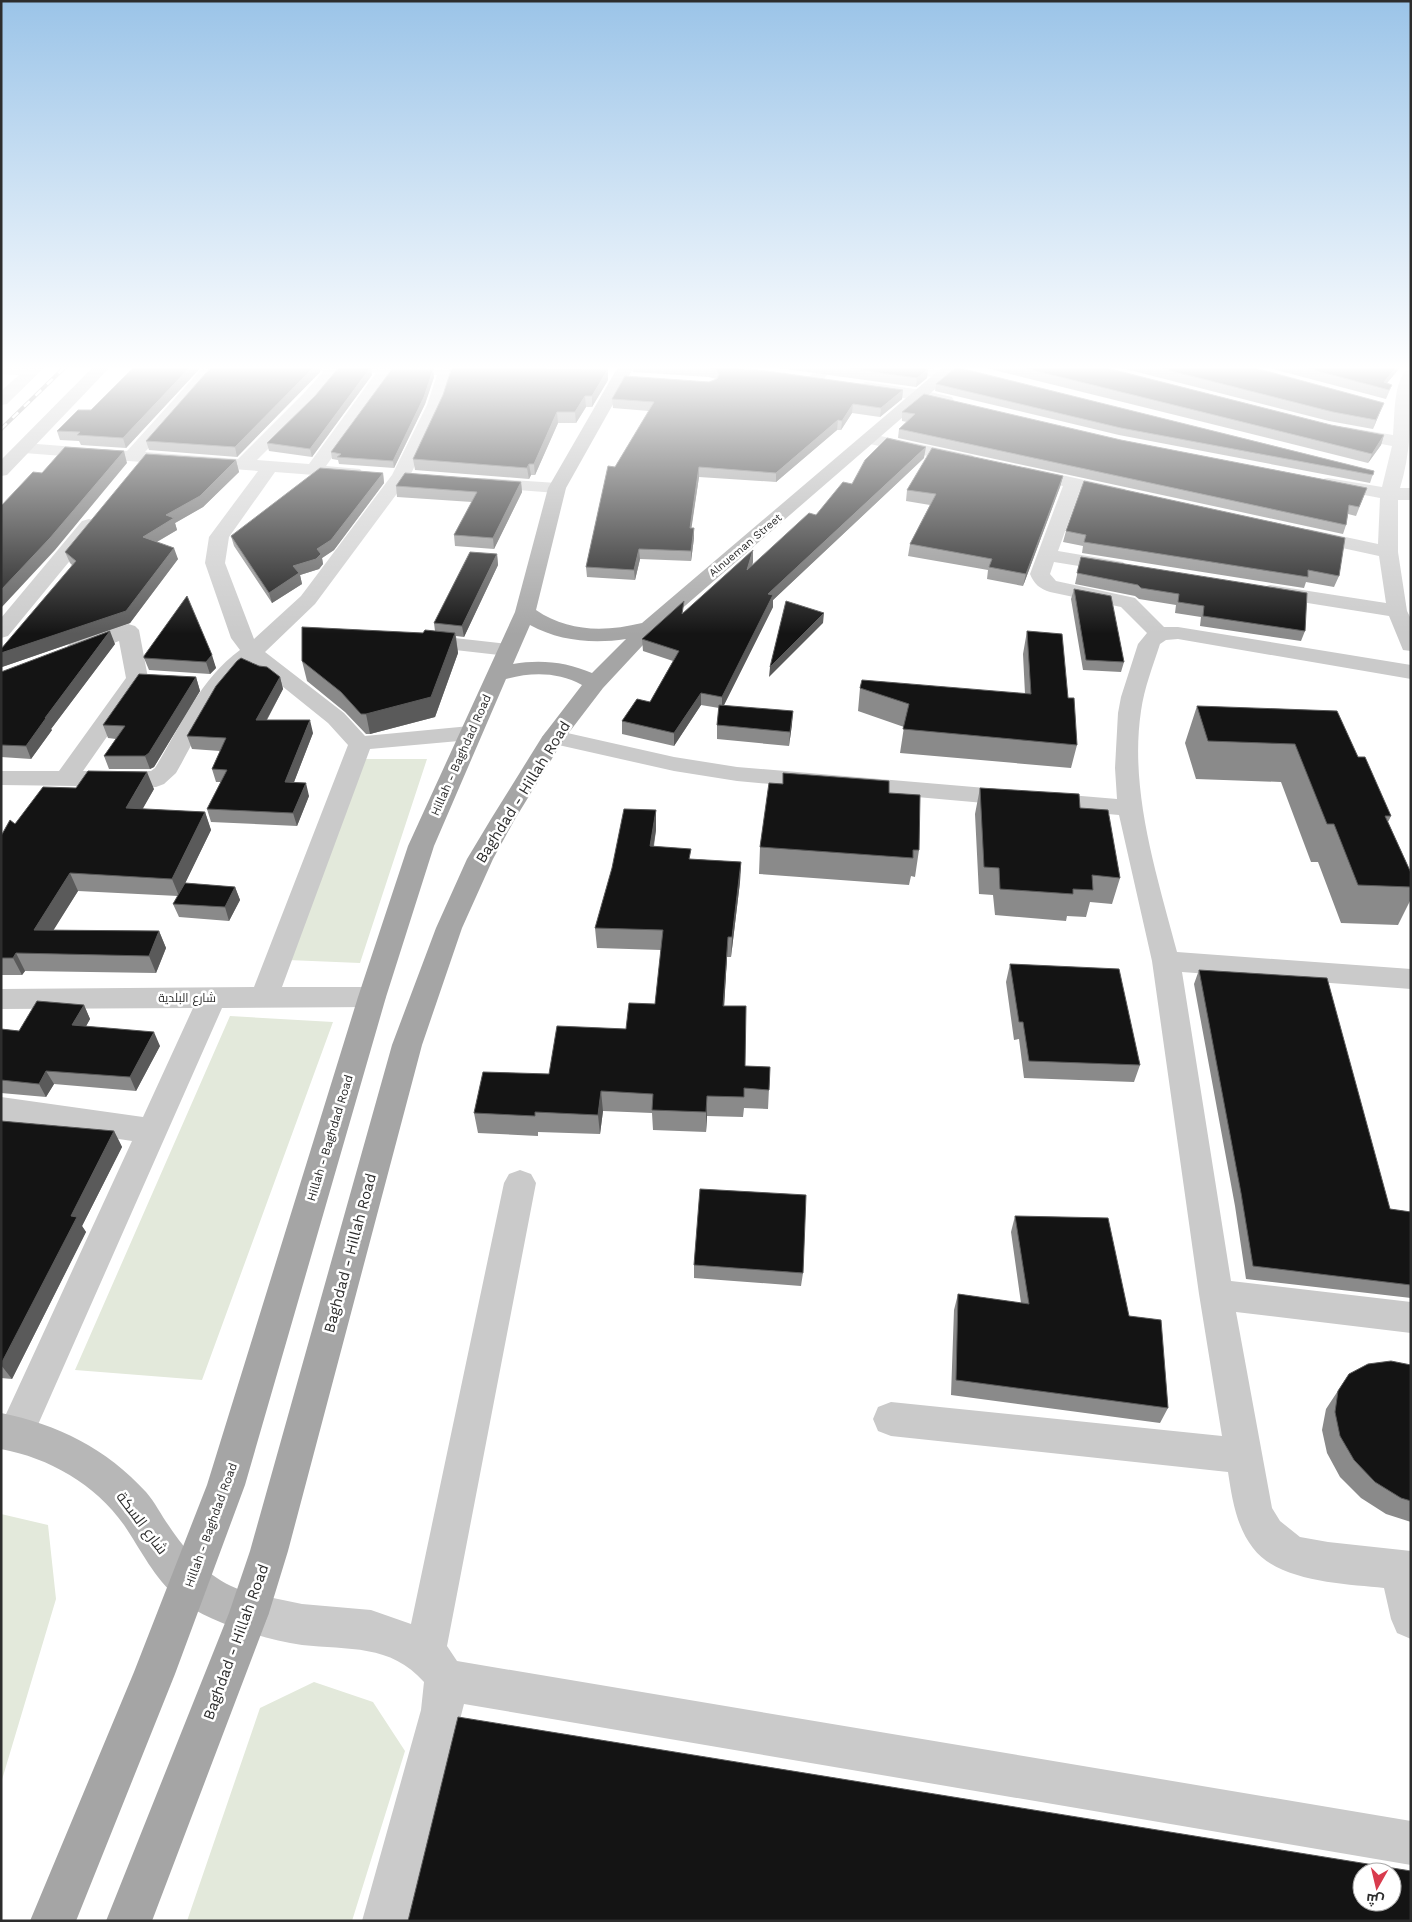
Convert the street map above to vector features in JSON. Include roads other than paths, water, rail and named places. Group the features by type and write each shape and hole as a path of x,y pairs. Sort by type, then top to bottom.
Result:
{"main road":[{"name":"Hillah - Baghdad Road","path":"53,1921 190,1584 226,1485 372,997 421,846 525,612 557,488 576,455"},
{"name":"Alnueman Street","path":"648,627 851,455"},
{"path":"525,612 547,626 578,634 615,634 648,627"},
{"name":"Baghdad - Hillah Road","path":"129,1921 249,1613 268,1551 407,1045 449,928 480,859 554,737 595,683 648,627"},
{"path":"496,675 526,668 558,668 578,674 595,683"}],"street":[{"path":"1,471 17,455"},
{"path":"78,455 136,462 242,465 393,476"},
{"path":"136,462 142,455"},
{"path":"242,465 252,455"},
{"path":"314,470 325,455"},
{"path":"1,778 156,779 164,774 217,684 231,667 252,652 308,600 406,455"},
{"path":"945,455 986,464"},
{"path":"1396,455 1387,481 1388,552 1397,611 1411,645"},
{"path":"270,467 219,537 215,562 242,638 252,652 336,718 354,739 361,743 470,733"},
{"path":"1006,468 1140,498"},
{"path":"1312,479 1387,481 1411,494"},
{"path":"469,481 557,488"},
{"path":"1073,483 1040,574 1046,583 1061,589 1128,602 1160,635"},
{"path":"1,632 101,510"},
{"path":"1292,531 1388,552"},
{"path":"1047,555 1134,569"},
{"path":"1251,588 1397,611"},
{"path":"281,626 310,629"},
{"path":"56,657 128,630 146,678 66,778"},
{"path":"1411,672 1178,633 1160,635 1155,637 1149,644 1132,697 1129,713 1127,768 1130,808 1137,845 1166,961 1216,1294 1244,1456 1257,1518 1269,1537 1286,1551 1300,1558 1406,1571 1411,1619"},
{"path":"399,638 508,650"},
{"path":"190,682 217,684"},
{"path":"554,737 674,764 737,774 1130,808"},
{"path":"264,998 361,743"},
{"path":"1166,961 1411,979"},
{"name":"شارع البلدية","path":"1,999 372,997"},
{"path":"9,1432 212,998"},
{"path":"1,1109 151,1130"},
{"path":"434,1667 520,1183"},
{"path":"1216,1294 1411,1318"},
{"path":"891,1419 1244,1456"},
{"name":"شارع السكة","path":"9,1432 61,1449 100,1473 132,1506 173,1566 190,1584 207,1596 249,1613"},
{"path":"249,1613 308,1625 360,1629 384,1634 405,1642 434,1667 445,1695 385,1921"},
{"path":"434,1667 1411,1843"}]}
